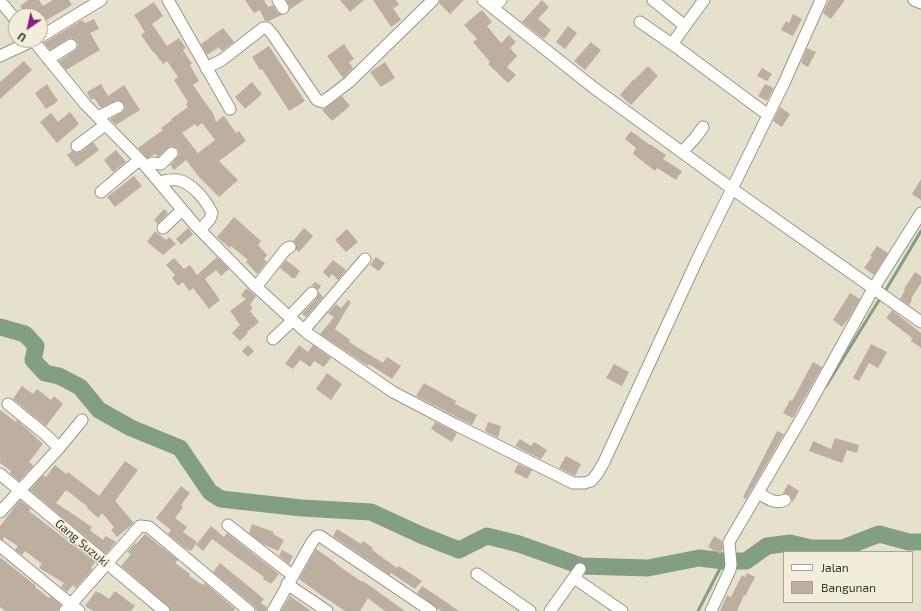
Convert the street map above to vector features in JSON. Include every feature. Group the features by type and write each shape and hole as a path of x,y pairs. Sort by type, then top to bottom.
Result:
{"street":[{"path":"48,31 101,0"},
{"path":"168,0 230,109"},
{"path":"206,68 222,60 263,28 267,28 317,100 323,102 349,82 433,0"},
{"path":"483,0 497,4 569,69 731,188 921,322"},
{"path":"653,0 685,26"},
{"path":"672,44 704,0"},
{"path":"41,48 48,59 102,121 143,163 200,230 256,287 304,330 393,392 556,475 573,483 584,483 594,478 604,462 731,188 801,48 821,0"},
{"path":"914,0 921,3"},
{"path":"0,1 8,10"},
{"path":"640,22 768,115"},
{"path":"48,59 71,45"},
{"path":"0,56 16,48"},
{"path":"77,146 118,107"},
{"path":"682,152 703,127"},
{"path":"101,192 143,163 161,164 172,153"},
{"path":"159,182 171,180 182,181 189,185 203,198 212,213 210,219 200,230"},
{"path":"163,228 182,210"},
{"path":"711,611 729,574 731,566 729,542 804,414 878,293 921,213"},
{"path":"256,287 286,249 290,247"},
{"path":"304,330 365,259"},
{"path":"273,339 312,293"},
{"path":"8,404 59,448"},
{"path":"0,512 59,448 82,420"},
{"name":"Gang Suzuki","path":"0,474 164,611"},
{"path":"758,493 776,502 785,500"},
{"path":"228,525 327,611"},
{"path":"0,546 72,609 106,564 140,526 149,527 249,611"},
{"path":"274,611 290,580 317,536 320,536 431,611"},
{"path":"550,611 577,573 622,611"},
{"path":"478,574 530,611"}],"building":[{"path":"28,0 39,0 43,6 53,0 69,0 72,5 48,19 48,8 21,8 20,6"},
{"path":"245,0 264,0 268,7 273,5 277,12 282,15 269,21 265,21 260,10 254,13"},
{"path":"286,0 304,0 289,10 290,7"},
{"path":"340,0 364,0 350,12"},
{"path":"373,0 396,0 399,5 393,8 401,20 391,27"},
{"path":"440,0 464,0 450,14 439,3"},
{"path":"542,0 549,7 538,19 551,30 544,39 522,22"},
{"path":"829,0 845,0 831,19 823,13"},
{"path":"154,2 163,16 152,24 167,46 179,38 186,48 183,50 192,64 190,65 199,81 193,85 214,115 216,122 224,116 236,133 239,131 246,141 219,161 238,180 219,197 199,177 186,160 174,170 170,165 179,155 177,148 170,146 158,157 155,154 147,158 138,148 163,130 161,128 188,107 186,104 188,102 174,80 178,77 167,61 163,64 153,52 141,35 145,32 134,15","holes":["202,123 215,140 198,153 182,133 195,124 197,127"]},
{"path":"482,10 492,22 487,26 501,43 509,35 516,42 510,48 517,56 507,67 516,75 508,83 488,64 490,62 473,42 477,39 464,25"},
{"path":"793,14 802,19 793,36 781,30 786,21 789,23"},
{"path":"94,19 99,29 90,33 100,50 66,70 59,61 77,49 77,41 71,38 68,39 50,50 48,48 48,41 82,20 85,23"},
{"path":"568,26 577,33 565,49 556,42"},
{"path":"223,28 234,42 222,51 219,47 207,55 201,44"},
{"path":"591,42 601,50 585,70 574,61"},
{"path":"344,44 354,59 349,62 353,68 343,78 327,56"},
{"path":"269,46 305,101 289,111 262,69 260,70 252,57"},
{"path":"807,48 816,52 808,67 801,63"},
{"path":"24,61 32,70 0,99 0,82"},
{"path":"385,62 395,78 381,87 370,72"},
{"path":"648,66 658,76 631,105 620,95"},
{"path":"762,68 772,74 767,81 757,76"},
{"path":"252,82 262,94 245,109 235,97"},
{"path":"47,84 58,101 46,109 35,93"},
{"path":"101,84 108,96 124,85 140,110 116,125 110,119 124,111 124,104 118,100 101,108 94,98 91,100 87,92"},
{"path":"765,84 774,88 767,101 758,96"},
{"path":"342,96 350,106 332,121 322,110"},
{"path":"780,107 790,114 782,127 773,121"},
{"path":"70,112 79,124 57,143 40,122 51,113 58,122"},
{"path":"631,131 666,155 663,159 682,171 676,180 657,168 655,171 633,154 636,148 625,139"},
{"path":"93,142 99,150 76,167 67,155 72,151 77,153 81,152"},
{"path":"116,150 126,162 113,172 104,160"},
{"path":"134,176 142,186 115,207 107,197"},
{"path":"921,179 921,200 912,194"},
{"path":"164,209 168,213 158,224 154,220"},
{"path":"234,217 261,241 258,245 267,255 264,259 267,262 257,274 246,262 248,260 217,237"},
{"path":"188,228 193,234 181,245 176,239"},
{"path":"304,228 313,236 299,252 296,250 296,244 293,241"},
{"path":"347,229 358,242 346,252 335,240"},
{"path":"155,231 166,240 169,237 176,244 163,255 147,242"},
{"path":"877,246 888,253 874,275 864,268 872,257 870,256"},
{"path":"217,257 229,269 221,276 216,270 205,279 220,300 209,309 193,288 189,291 183,282 178,286 172,278 175,275 166,265 174,258 184,269 190,265 197,275"},
{"path":"376,257 385,263 379,271 370,265"},
{"path":"286,260 300,271 295,278 292,278 280,268"},
{"path":"333,260 346,270 338,280 332,274 329,278 323,272"},
{"path":"915,272 921,276 921,283 909,305 900,299 905,290 904,289"},
{"path":"315,282 321,286 318,290 314,286 311,286"},
{"path":"246,288 256,296 250,305 253,308 250,311 259,322 247,332 248,333 240,341 232,333 240,325 230,311 246,299 241,296"},
{"path":"319,292 323,297 306,317 302,314 317,298"},
{"path":"850,293 860,299 842,327 833,320"},
{"path":"348,300 351,302 335,329 350,340 349,342 383,363 387,357 401,366 392,379 369,364 368,366 320,334 334,317 328,313 336,304 341,308"},
{"path":"892,310 921,333 921,348 911,341 912,338 886,318"},
{"path":"871,344 887,352 878,368 869,363 859,381 853,378"},
{"path":"248,345 254,351 248,357 242,351"},
{"path":"299,345 308,352 313,345 331,358 324,367 314,361 310,367 300,360 293,369 285,364"},
{"path":"813,362 822,367 793,418 783,413 790,400 792,401"},
{"path":"614,364 629,372 622,386 606,378"},
{"path":"327,373 342,384 331,400 316,389"},
{"path":"424,383 456,401 455,404 477,415 472,425 416,396"},
{"path":"22,386 33,394 37,389 51,400 54,396 63,404 46,426 13,399"},
{"path":"0,410 16,422 17,420 43,444 29,462 33,465 32,467 19,481 10,473 11,471 0,463"},
{"path":"435,422 457,433 452,442 431,429"},
{"path":"488,422 501,426 498,438 485,431"},
{"path":"777,431 784,434 746,499 743,497"},
{"path":"835,438 859,445 857,453 847,450 842,463 809,451 813,441 831,449"},
{"path":"520,439 531,446 534,442 547,450 541,459 515,446"},
{"path":"566,456 581,464 575,476 559,468"},
{"path":"125,461 138,470 115,501 134,523 117,537 111,530 114,527 102,513 98,518 87,508 88,507 66,490 56,503 92,527 90,530 103,540 106,536 116,542 106,554 30,490 43,475 46,477 55,465 66,474 68,472 99,496"},
{"path":"518,464 532,470 527,479 514,472"},
{"path":"788,484 799,491 793,502 790,495 783,493"},
{"path":"181,486 190,493 181,505 183,507 175,518 187,527 183,532 197,542 191,551 168,534 171,530 156,518"},
{"path":"20,500 31,509 29,511 95,562 91,568 93,569 76,588 73,585 67,592 61,587 64,583 39,568 42,564 25,551 22,555 15,550 18,546 4,537 3,540 0,539 0,526"},
{"path":"252,524 274,532 273,534 284,540 278,551 263,544 249,533"},
{"path":"211,526 224,537 227,533 279,574 271,584 263,579 264,577 212,539 203,551 196,545"},
{"path":"337,529 361,544 363,541 373,548 372,550 397,568 399,566 422,581 415,589 391,573 390,575 333,536"},
{"path":"145,534 178,560 175,563 190,574 189,576 203,585 205,583 235,609 233,611 171,611 168,606 121,566 131,554 127,552"},
{"path":"714,536 722,541 723,549 720,554 708,547"},
{"path":"316,549 405,611 385,611 368,598 360,611 345,611 321,595 299,579"},
{"path":"282,550 293,556 289,564 279,556"},
{"path":"0,557 36,586 35,587 61,605 58,611 5,611 0,607"},
{"path":"220,563 264,599 261,603 267,607 266,611 257,611 254,606 213,572"},
{"path":"747,573 755,577 745,596 744,595 737,611 720,611 727,595 731,597 742,575 745,577"},
{"path":"422,586 459,611 441,611 417,593"},
{"path":"96,591 109,599 115,591 135,606 131,611 93,611 85,606"},
{"path":"290,596 300,603 311,611 281,611"}],"waterway":[{"path":"884,293 921,231"},
{"path":"826,386 881,297"},
{"path":"0,327 25,334 36,346 33,360 45,373 59,376 80,387 99,410 131,428 180,448 210,492 221,499 302,508 371,512 421,535 459,550 487,536 519,544 581,566 648,568 699,558 724,561 746,561 767,546 790,543 811,548 843,548 879,534 909,542 921,542"},
{"path":"698,611 726,557"}]}
